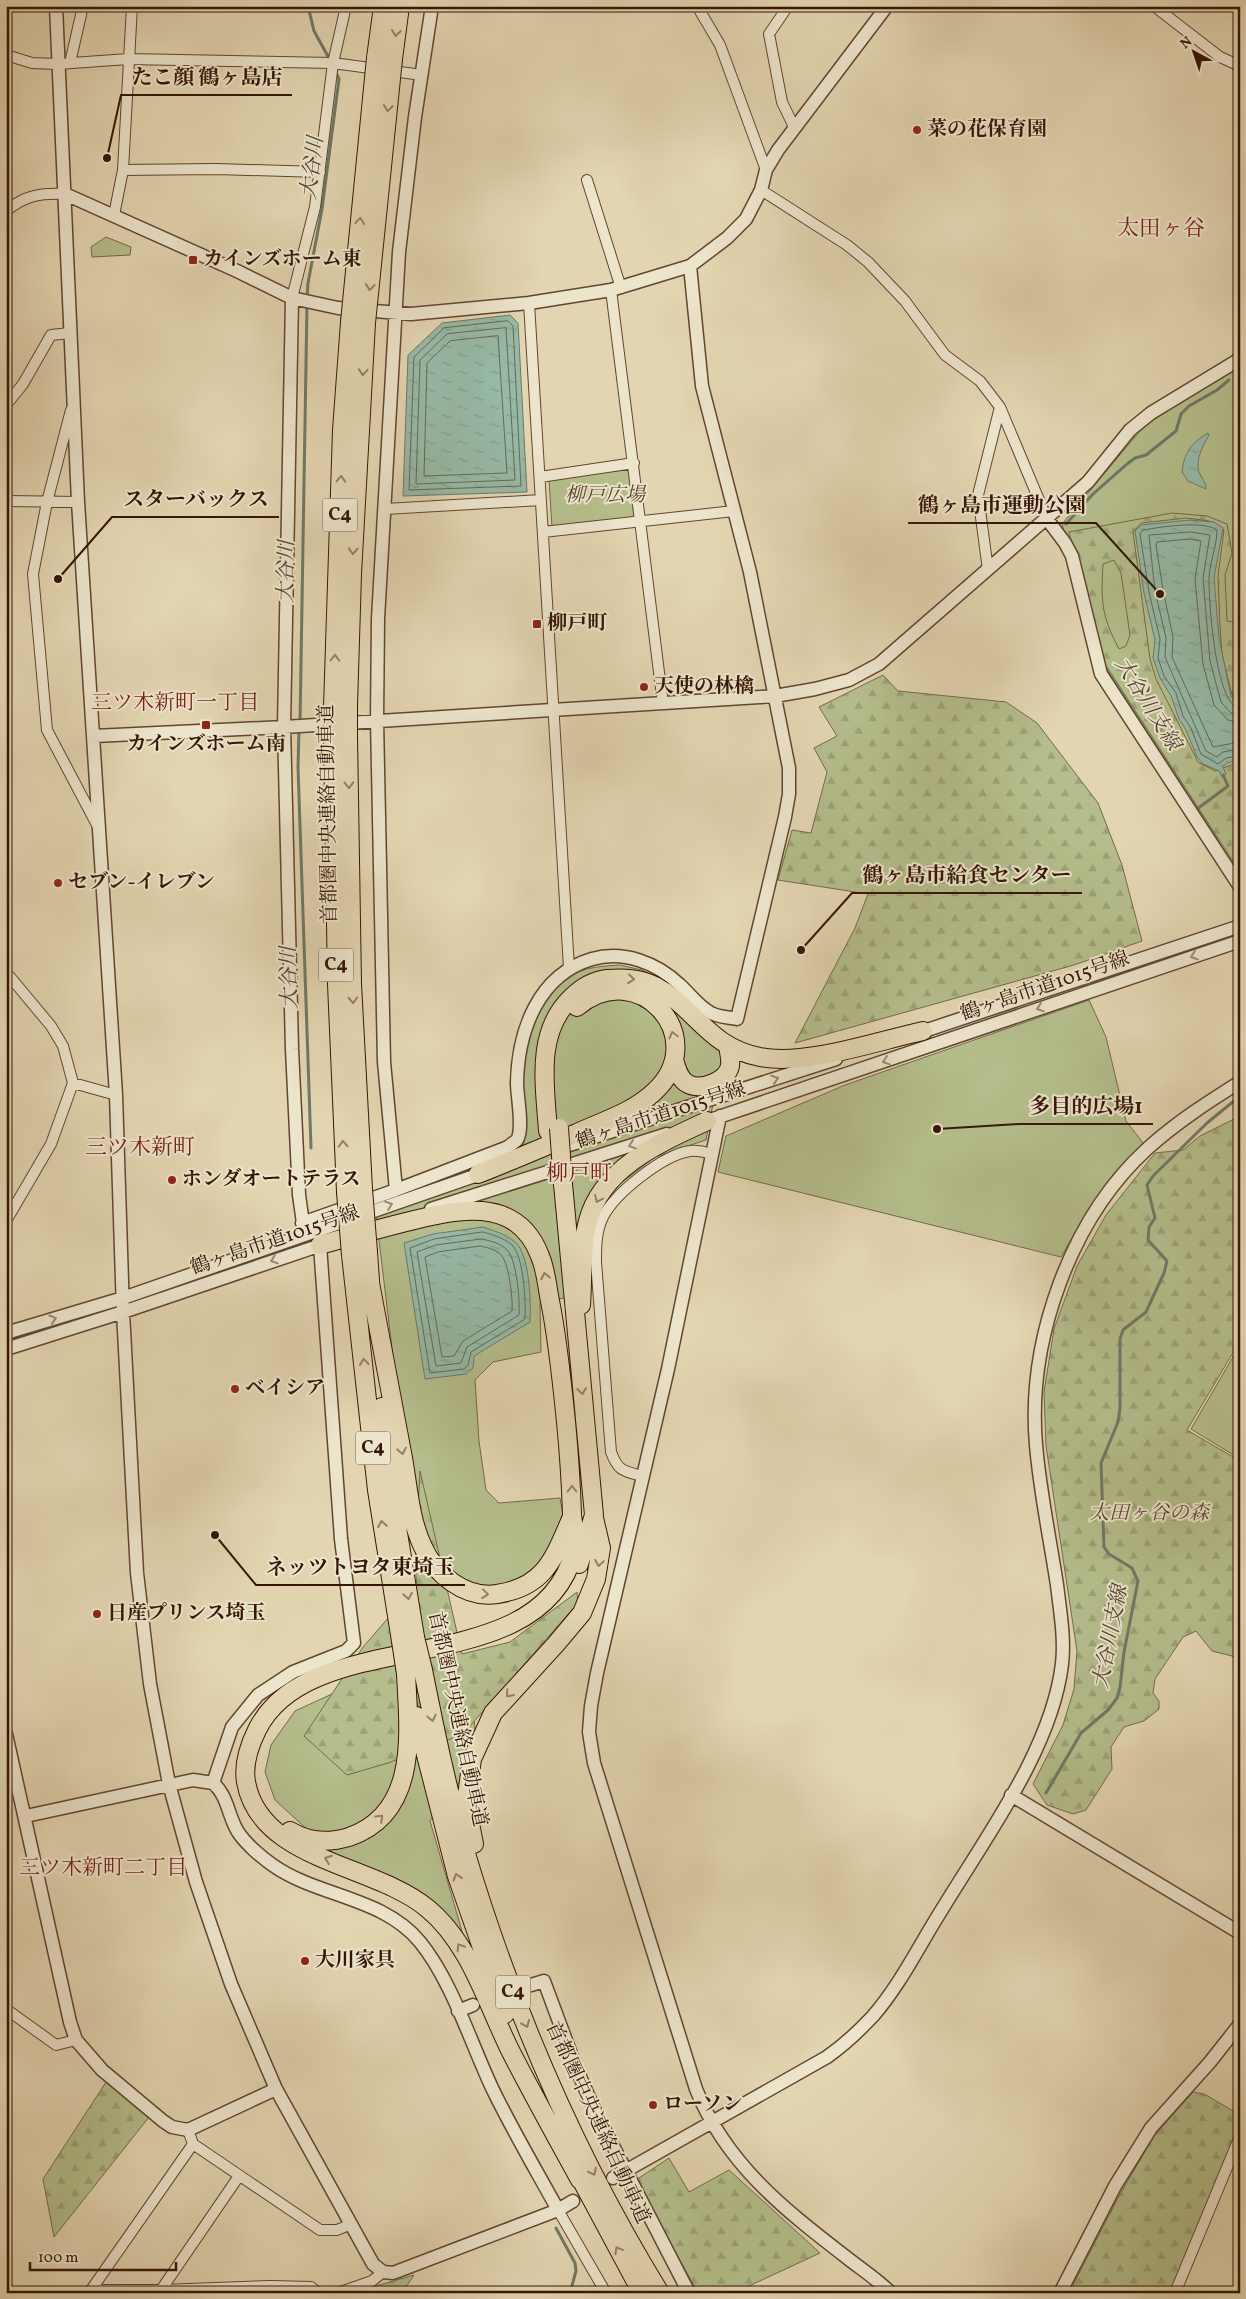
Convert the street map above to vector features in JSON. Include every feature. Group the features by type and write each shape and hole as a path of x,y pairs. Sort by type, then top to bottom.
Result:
{"highway":[{"name":"首都圏中央連絡自動車道","path":"383,6 384,58 358,323 342,430 341,737 337,984 360,1253 377,1490 457,1876 490,1975 521,2050 580,2180 642,2293"},
{"name":"首都圏中央連絡自動車道","path":"384,58 400,6"},
{"path":"489,1926 466,1803 472,1759 493,1713 582,1613 596,1579 601,1548 594,1515 591,1466 544,1058 549,1032 562,1007 579,989 598,980 626,978 642,980 656,987 678,1002 704,1028 728,1046 740,1052 778,1059 813,1056 923,1031"},
{"path":"478,1174 602,1122 641,1103 656,1091 667,1076 674,1060 676,1044 668,1018 655,1003 638,993 616,990 590,997 570,1013 558,1037 554,1080 553,1129"},
{"path":"674,1060 681,1077 687,1083 701,1086 722,1079 727,1072 731,1059 728,1046"},
{"path":"577,1342 588,1220 602,1190 625,1166 674,1136 714,1119"},
{"path":"558,1185 561,1304 558,1341"},
{"path":"320,1244 435,1214 478,1210 496,1212 515,1222 532,1238 542,1259 558,1341 572,1479 572,1516 575,1550 558,1587 534,1611 502,1630 337,1671 303,1684 278,1701 261,1722 248,1749 245,1780 256,1807 274,1831 310,1853 390,1884 428,1908 451,1935 470,1964 510,2051 580,2180"},
{"name":"首都圏中央連絡自動車道","path":"360,1253 370,1283 408,1639"},
{"path":"370,1283 412,1505 422,1546 435,1568 454,1584 474,1592 495,1595 516,1590 536,1580 552,1563 572,1516"},
{"path":"414,1672 409,1742 404,1773 395,1799 382,1819 360,1833 338,1840 316,1841 292,1832 277,1819 264,1801 255,1775 257,1749 274,1720 290,1704 317,1688 370,1670 484,1644 510,1635 532,1622 553,1605 569,1584 581,1560 594,1515"},
{"name":"首都圏中央連絡自動車道","path":"414,1672 464,1847 489,1926 518,2005 561,2106 610,2207 660,2293"}],"street":[{"path":"56,6 64,64 65,194 73,404 116,1095 122,1298 138,1572 150,1684 169,1784 196,1882 228,1975 276,2090 349,2225 373,2264 383,2272 393,2273 558,2210 573,2201"},
{"path":"64,64 84,6"},
{"path":"114,215 123,170 132,6"},
{"path":"346,6 333,63 315,207 292,298 284,726 292,1049 299,1195 303,1228 508,1147 517,1140 520,1130 517,1084 518,1056 524,1033 533,1008 548,986 569,968 594,958 618,956 637,959 656,967 678,983 712,1014 736,1019 789,794 789,768 750,572 702,386 690,266"},
{"path":"396,1190 384,1062 376,720 378,619 399,252 432,6"},
{"path":"696,6 720,46 766,170"},
{"path":"788,6 769,34 782,102 794,127"},
{"path":"6,211 28,196 43,193 65,194 292,298 338,308 411,314 529,303 616,289 690,266 727,238 746,219 761,190 766,170 794,127 887,6"},
{"path":"1154,6 1220,57 1240,66"},
{"path":"6,55 32,63 64,64 128,59 333,63 422,75"},
{"path":"123,170 216,169 320,172"},
{"path":"587,180 616,289 634,463 663,704"},
{"path":"761,190 847,246 868,262 905,302 944,355 980,381 1000,406 1047,518 1072,556 1101,674 1240,886"},
{"path":"529,303 569,968"},
{"path":"6,405 23,384 51,335 70,333"},
{"path":"94,736 775,696 849,680 879,664 1088,482 1130,430 1151,413 1240,358"},
{"path":"73,404 47,502 32,574 47,730 99,828"},
{"path":"988,570 978,496 1000,406"},
{"path":"540,478 634,463"},
{"path":"385,509 542,500"},
{"path":"6,501 78,502"},
{"path":"543,532 734,511"},
{"name":"鶴ヶ島市道1015号線","path":"6,1333 122,1298 303,1228 478,1174 923,1031 1240,926"},
{"name":"鶴ヶ島市道1015号線","path":"6,1349 123,1312 320,1244 714,1119 1240,941"},
{"path":"6,972 51,1026 64,1046 73,1084 52,1144 6,1221"},
{"path":"613,2178 827,2057 845,2044 875,2014 896,1984 1011,1795 1036,1751 1052,1711 1062,1663 1062,1622 1036,1445 1035,1384 1047,1318 1070,1260 1101,1202 1146,1150 1187,1116 1240,1082"},
{"path":"73,1084 116,1095"},
{"path":"714,1119 712,1154 668,1369 598,1673 591,1706 589,1732 594,1764 694,2082 711,2123 741,2167 772,2196 891,2293"},
{"path":"642,1476 623,1471 616,1465 611,1452 596,1262 596,1239 602,1217 616,1198 635,1181 670,1159 688,1152 700,1151 712,1154"},
{"path":"213,1782 232,1727 258,1695 292,1672 346,1651 354,1643 341,1539 320,1244"},
{"path":"6,1734 26,1816 68,2013 76,2040 102,2070 172,2127 188,2130 276,2090"},
{"path":"26,1816 169,1784 193,1780 213,1782 221,1789 239,1834 274,1866 293,1877 376,1909 404,1927 420,1942 438,1970 494,2091 558,2210 606,2293"},
{"path":"1011,1795 1240,1933"},
{"path":"531,1985 544,1981 577,2070 625,2171 689,2293"},
{"path":"458,2011 473,2005"},
{"path":"6,2009 56,2045 76,2040"},
{"path":"1060,2293 1114,2186 1151,2128 1210,2062 1240,2024"},
{"path":"188,2130 192,2144 320,2230 337,2230 349,2225"},
{"path":"1175,2293 1240,2136"},
{"path":"192,2144 91,2290 294,2286 311,2287 318,2293"},
{"path":"161,2290 239,2176"},
{"path":"338,2293 372,2281 383,2272"}],"green space":[{"path":"106,237 131,247 130,255 92,257 91,247"},
{"path":"1240,363 1240,880 1099,664 1062,524 1140,431 1152,421 1216,381"},
{"name":"柳戸広場","path":"630,469 636,517 552,527 549,480"},
{"path":"1172,513 1207,516 1227,524 1232,553 1225,575 1227,621 1240,623 1240,703 1232,695 1222,654 1218,576 1224,530 1209,521 1187,518 1141,523 1133,532 1150,659 1156,679 1198,762 1215,771 1240,762 1240,872 1103,661 1069,532","holes":["1114,560 1121,573 1130,635 1126,646 1119,649 1103,608 1103,564"]},
{"path":"883,675 898,691 1006,702 1037,723 1098,803 1122,865 1142,941 1074,965 795,1043 855,928 868,894 778,880 792,830 811,833 827,772 814,748 837,736 819,707"},
{"path":"620,965 642,970 662,981 726,1037 706,1140 655,1157 621,1183 599,1207 589,1249 588,1293 540,1303 541,1352 493,1362 475,1380 479,1441 486,1490 499,1503 560,1498 563,1515 554,1551 525,1578 498,1589 473,1584 447,1569 431,1542 419,1510 397,1390 375,1207 512,1154 524,1144 523,1077 525,1053 530,1031 538,1010 550,992 568,977 580,971 593,968"},
{"path":"1089,1000 1106,1037 1126,1121 1143,1143 1099,1197 1061,1257 718,1172 726,1136 845,1085"},
{"name":"太田ヶ谷の森","path":"1234,1119 1240,1121 1240,1341 1187,1430 1240,1461 1240,1658 1212,1651 1196,1631 1183,1637 1155,1679 1153,1693 1159,1701 1159,1709 1144,1721 1124,1727 1111,1747 1112,1769 1086,1810 1073,1814 1047,1805 1033,1784 1063,1725 1074,1689 1077,1651 1046,1446 1044,1392 1054,1329 1077,1266 1106,1215 1155,1153 1183,1150 1200,1136"},
{"path":"1240,1345 1240,1459 1191,1429"},
{"path":"420,1471 462,1654 510,1642 577,1592 578,1603 463,1734 388,1763 347,1775 304,1736 363,1647 417,1585 415,1566"},
{"path":"332,1694 473,1709 475,1728 462,1778 430,1821 464,1938 430,1901 399,1880 335,1855 275,1800 265,1772 271,1745 295,1711"},
{"path":"108,2079 149,2117 54,2237 43,2179"},
{"path":"1193,2092 1204,2094 1235,2112 1238,2122 1240,2120 1240,2132 1170,2293 1099,2293 1093,2289 1082,2293 1074,2291 1073,2285 1119,2196 1154,2136"},
{"path":"669,2158 689,2192 729,2170 820,2253 734,2293 698,2293 636,2180"},
{"path":"414,2275 402,2293 352,2293"}],"water":[{"path":"510,315 518,323 527,492 403,496 408,355 442,323"},
{"path":"1208,433 1209,435 1200,454 1198,464 1198,469 1206,489 1188,481 1182,472 1189,449"},
{"path":"1190,520 1214,522 1223,528 1214,578 1219,638 1231,696 1240,706 1240,759 1227,763 1223,767 1226,774 1222,777 1219,771 1203,764 1197,757 1186,730 1179,719 1171,696 1160,678 1153,658 1155,640 1144,593 1135,531 1141,525"},
{"path":"483,1227 508,1237 520,1248 527,1268 530,1322 474,1356 473,1368 466,1374 425,1379 404,1243 433,1234"}],"waterway":[{"name":"大谷川","path":"308,6 314,31 330,60"},
{"name":"大谷川","path":"307,298 308,283 322,209 339,79 335,70"},
{"name":"大谷川","path":"300,723 307,304"},
{"path":"1066,524 1093,494 1127,464 1135,458 1146,455 1176,431 1181,414 1189,406 1217,390 1229,380"},
{"name":"大谷川支線","path":"1105,668 1216,839"},
{"name":"大谷川","path":"299,729 298,767 311,1148"},
{"path":"1197,809 1228,786 1223,775"},
{"name":"大谷川支線","path":"1046,1793 1081,1733 1108,1710 1117,1698 1138,1581 1132,1568 1109,1554 1104,1547 1101,1463 1118,1422 1120,1408 1120,1339 1123,1330 1146,1312 1164,1273 1167,1261 1148,1240 1149,1227 1155,1218 1147,1185 1153,1176 1207,1123 1240,1096"},
{"path":"556,2228 575,2263 576,2271 570,2293"}],"tunnel":[{"path":"473,2005 531,1985"}],"place":[{"name":"菜の花保育園","path":"917,130"},
{"name":"たこ顔 鶴ヶ島店","path":"107,158"},
{"name":"カインズホーム東","path":"193,260"},
{"name":"スターバックス","path":"58,579"},
{"name":"鶴ヶ島市運動公園","path":"1160,594"},
{"name":"柳戸町","path":"537,624"},
{"name":"天使の林檎","path":"644,687"},
{"name":"カインズホーム南","path":"206,725"},
{"name":"セブン-イレブン","path":"58,883"},
{"name":"鶴ヶ島市給食センター","path":"801,950"},
{"name":"多目的広場1","path":"937,1129"},
{"name":"ホンダオートテラス","path":"172,1180"},
{"name":"ベイシア","path":"235,1389"},
{"name":"ネッツトヨタ東埼玉","path":"215,1535"},
{"name":"日産プリンス埼玉","path":"97,1614"},
{"name":"大川家具","path":"305,1961"},
{"name":"ローソン","path":"653,2105"}],"district":[{"name":"太田ヶ谷","path":"1161,229"},
{"name":"三ツ木新町一丁目","path":"175,703"},
{"name":"三ツ木新町","path":"140,1148"},
{"name":"柳戸町","path":"579,1174"},
{"name":"三ツ木新町二丁目","path":"103,1868"}]}
